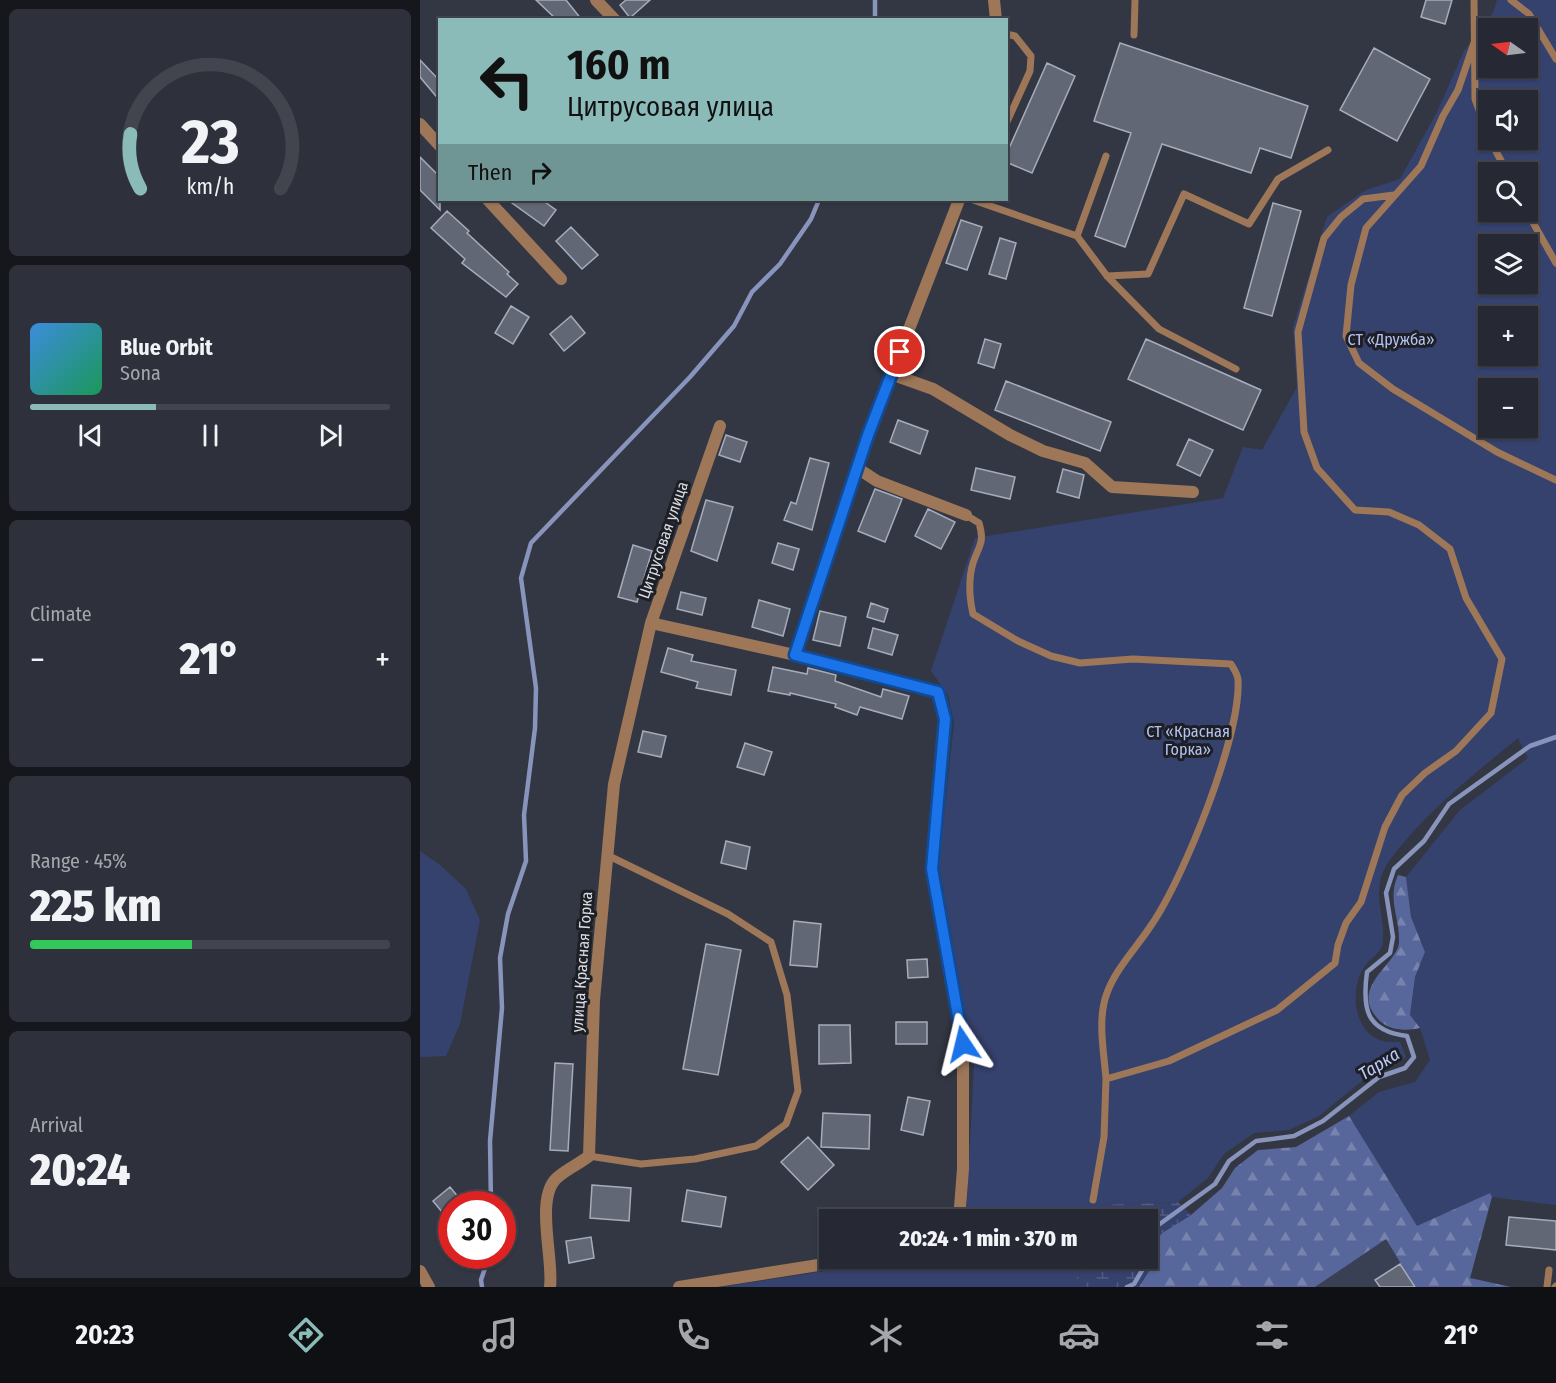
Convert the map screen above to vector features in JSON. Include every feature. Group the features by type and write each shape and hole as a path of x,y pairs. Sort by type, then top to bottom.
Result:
{"street":[{"path":"596,0 613,18"},
{"path":"994,0 996,18"},
{"path":"420,124 438,144"},
{"path":"489,201 561,279"},
{"path":"795,655 857,468 958,201"},
{"path":"891,374 933,389 1010,435 1042,451 1085,463 1112,487 1193,492"},
{"name":"Цитрусовая улица","path":"720,426 651,623 795,655 938,692 945,719 932,869 963,1044 963,1169 960,1209"},
{"path":"857,468 877,481 966,515"},
{"name":"улица Красная Горка","path":"589,1156 594,1000 614,784 651,623"},
{"path":"550,1287 546,1222 548,1190 557,1178 589,1156"},
{"path":"679,1287 819,1265"},
{"path":"420,1271 429,1287"}],"lane":[{"path":"1134,35 1135,0"},
{"path":"1474,0 1475,99 1478,107"},
{"path":"1511,0 1529,14 1556,59"},
{"path":"1008,34 1015,36 1031,56 1030,71 1008,120"},
{"path":"1475,40 1458,90 1443,116 1421,166 1366,228 1351,285 1346,336 1359,363 1393,389 1487,446 1556,480"},
{"path":"1107,276 1148,274 1184,194 1248,224 1278,179 1328,150"},
{"path":"1077,236 1106,156"},
{"path":"1106,1079 1169,1061 1277,1010 1335,963 1338,945 1346,923 1361,902 1385,827 1402,795 1425,772 1456,751 1491,712 1502,659 1466,598 1450,549 1419,525 1389,512 1355,510 1317,468 1305,432 1298,332 1324,238 1341,217 1363,199 1394,195"},
{"path":"976,201 1077,236 1107,276 1159,329 1236,369"},
{"path":"1532,222 1543,245 1556,263"},
{"path":"966,515 979,523 984,538 973,564 968,593 973,614 1051,656 1080,663 1133,658 1231,664 1238,678 1236,708 1215,784 1196,834 1153,924 1107,992 1102,1019 1106,1079 1104,1137 1093,1200"},
{"path":"589,1156 641,1164 695,1159 756,1146 786,1124 798,1091 787,994 771,942 728,914 607,855"},
{"path":"1547,1287 1549,1270"}],"shaded area":[{"path":"1386,1238 1415,1287 1315,1287"}],"green space":[{"name":"СТ «Красная Горка»","path":"1497,0 1556,0 1556,1205 1492,1197 1490,1193 1417,1227 1349,1116 1379,1092 1415,1082 1430,1060 1420,1028 1410,1015 1415,977 1425,952 1411,917 1406,877 1460,810 1528,758 1518,738 1451,794 1420,824 1392,857 1381,879 1379,899 1383,941 1381,949 1367,963 1360,975 1357,984 1356,1006 1362,1025 1369,1033 1383,1041 1400,1042 1406,1057 1395,1065 1373,1072 1319,1116 1289,1130 1254,1133 1224,1154 1208,1178 1178,1202 1099,1205 1098,1209 967,1209 974,1066 939,864 954,723 948,695 931,671 975,538 1223,498 1243,447 1262,450 1297,387 1293,327 1327,217 1366,190 1400,179 1437,112 1464,51 1478,32 1478,78 1538,78 1538,18 1489,18 1494,11"},
{"path":"420,851 440,865 466,889 480,920 460,1024 446,1056 420,1057"},
{"path":"1398,875 1406,877 1411,917 1425,952 1415,977 1410,1015 1420,1028 1409,1030 1392,1028 1382,1023 1370,1007 1369,996 1371,986 1392,958 1399,942 1394,901"},
{"path":"1349,1116 1417,1226 1490,1193 1492,1197 1470,1278 1511,1287 1415,1287 1386,1239 1315,1287 1139,1287 1149,1269 1158,1269 1158,1237 1162,1233 1191,1215 1222,1188 1235,1168 1258,1150 1296,1147"},
{"path":"1178,1202 1191,1215 1158,1237 1158,1209 1098,1209 1099,1205"},
{"path":"839,1269 1084,1269 1070,1287 721,1287"},
{"path":"1084,1269 1150,1269 1139,1287 1070,1287"}],"building":[{"path":"536,0 566,0 580,18 555,18"},
{"path":"626,0 650,0 630,18 620,5"},
{"path":"1426,0 1452,0 1445,24 1421,17"},
{"path":"1120,43 1308,106 1291,158 1260,148 1251,173 1162,144 1125,247 1095,236 1131,133 1094,121"},
{"path":"1374,48 1430,79 1397,141 1340,110"},
{"path":"420,60 438,79 438,99 420,77"},
{"path":"1047,63 1075,76 1032,173 1008,163 1008,151"},
{"path":"420,157 438,175 440,210 420,190"},
{"path":"509,201 543,201 556,210 544,226"},
{"path":"1273,203 1301,211 1272,316 1244,308"},
{"path":"447,211 509,272 507,274 518,284 506,297 462,263 465,259 431,228"},
{"path":"961,220 982,227 967,270 946,263"},
{"path":"571,227 598,255 582,269 556,241"},
{"path":"1000,238 1016,243 1006,279 989,274"},
{"path":"511,306 529,317 513,344 495,333"},
{"path":"571,316 585,333 564,351 550,334"},
{"path":"985,339 1001,344 994,368 978,363"},
{"path":"1146,339 1261,390 1243,430 1128,379"},
{"path":"1006,381 1111,422 1100,451 995,410"},
{"path":"898,420 928,431 920,454 890,442"},
{"path":"726,435 747,442 740,462 719,455"},
{"path":"1189,439 1213,450 1200,476 1177,465"},
{"path":"810,458 829,463 812,530 784,520 791,502 796,504"},
{"path":"976,468 1015,477 1010,499 971,490"},
{"path":"1063,469 1084,475 1079,498 1057,492"},
{"path":"875,489 902,499 885,542 858,531"},
{"path":"706,500 733,507 717,561 691,551"},
{"path":"928,509 955,522 941,549 915,536"},
{"path":"778,543 799,549 793,570 772,563"},
{"path":"633,545 652,551 637,602 618,597"},
{"path":"681,592 706,598 702,615 677,609"},
{"path":"759,600 790,609 783,636 752,627"},
{"path":"871,603 888,609 884,622 867,617"},
{"path":"820,611 846,617 840,646 813,640"},
{"path":"873,628 898,635 892,655 868,648"},
{"path":"668,648 693,655 691,661 736,670 731,695 696,688 698,682 661,672"},
{"path":"773,667 807,674 808,668 836,675 835,681 881,697 883,689 909,696 902,719 860,707 857,715 835,707 836,704 790,693 790,695 768,691"},
{"path":"643,731 666,736 661,757 638,752"},
{"path":"745,743 772,752 764,775 737,767"},
{"path":"726,841 750,847 746,869 721,863"},
{"path":"794,921 821,924 817,967 790,965"},
{"path":"706,944 741,950 718,1075 683,1069"},
{"path":"927,959 928,977 908,978 907,960"},
{"path":"896,1022 927,1022 927,1044 896,1044"},
{"path":"819,1025 850,1025 851,1063 819,1064"},
{"path":"555,1063 573,1064 568,1151 550,1150"},
{"path":"908,1097 930,1101 923,1135 901,1130"},
{"path":"823,1113 870,1115 869,1149 821,1147"},
{"path":"808,1137 834,1165 808,1190 781,1162"},
{"path":"592,1185 631,1188 629,1221 590,1218"},
{"path":"687,1190 726,1197 721,1227 682,1221"},
{"path":"438,1197 438,1207 433,1201"},
{"path":"1509,1217 1556,1221 1556,1250 1506,1245"},
{"path":"591,1237 594,1258 569,1263 566,1241"},
{"path":"1400,1264 1415,1287 1380,1287 1375,1280"}],"waterway":[{"path":"875,0 875,18"},
{"path":"491,1191 490,1141 502,1008 500,958 508,914 526,861 524,815 535,728 536,688 521,578 531,543 690,377 734,326 752,292 780,264 811,219 819,201"},
{"name":"Тарка","path":"1158,1225 1215,1184 1229,1161 1256,1141 1294,1136 1323,1121 1379,1077 1405,1068 1414,1057 1407,1036 1383,1029 1375,1023 1370,1016 1365,997 1367,972 1390,953 1393,937 1386,893 1394,869 1424,841 1449,804 1530,746 1556,737"},
{"path":"482,1287 481,1280 485,1269"},
{"name":"Тарка","path":"1127,1287 1134,1284 1143,1269"}],"route":[{"path":"900,352 868,435 795,655 938,692 945,719 932,869 963,1044"}],"park label":[{"name":"СТ «Дружба»","path":"1391,339"}]}
